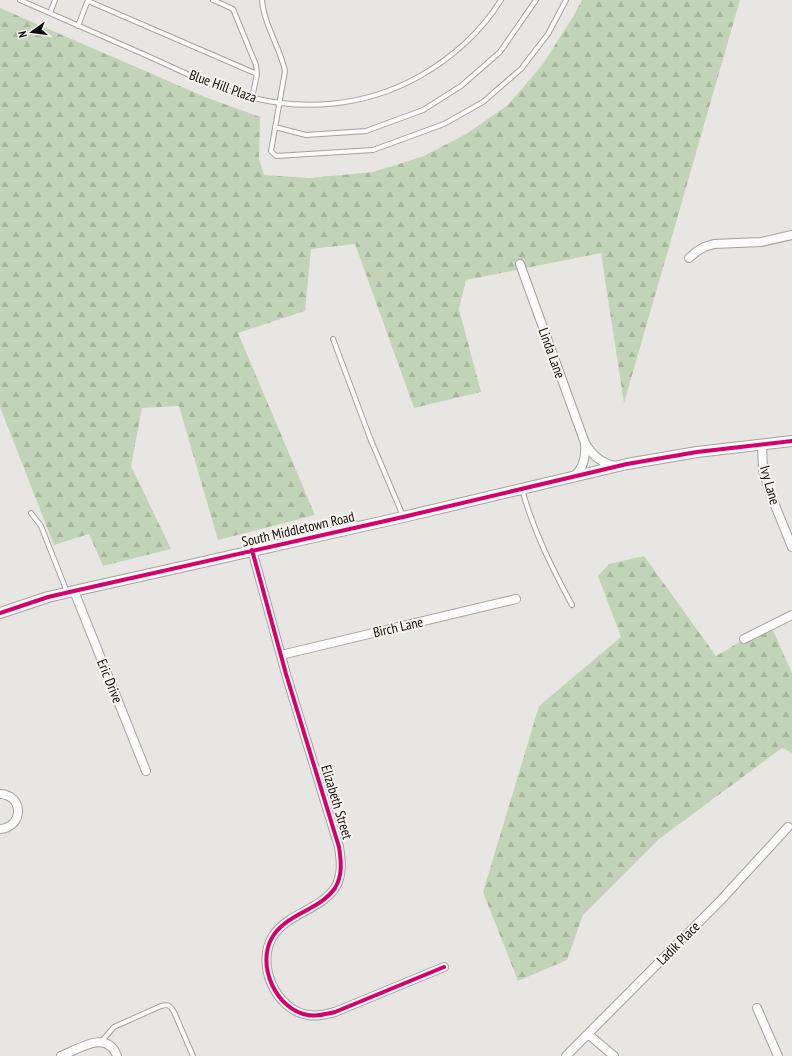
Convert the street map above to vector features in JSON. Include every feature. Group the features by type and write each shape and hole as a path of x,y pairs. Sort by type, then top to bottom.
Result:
{"street":[{"path":"689,258 704,247 714,244 761,242 792,236"},
{"name":"Linda Lane","path":"520,264 585,443 586,450 582,468 573,478"},
{"name":"South Middletown Road","path":"0,613 32,602 70,592 654,459 697,452 792,441"},
{"name":"Linda Lane","path":"585,443 593,455 598,459 611,466 619,467"},
{"name":"Ivy Lane","path":"762,445 764,470 770,493 792,547"},
{"name":"Elizabeth Street","path":"252,550 281,655 339,847 341,868 339,879 329,896 322,902 288,922 273,936 268,946 266,957 267,969 275,991 281,1000 298,1013 316,1016 335,1012 444,967"},
{"name":"Eric Drive","path":"70,592 146,771"},
{"name":"Birch Lane","path":"281,655 516,599"},
{"path":"744,639 792,615"},
{"path":"0,794 14,799 18,812 12,825 0,829"},
{"name":"Ladik Place","path":"566,1056 721,900 788,827"},
{"path":"757,1008 778,1056"},
{"path":"588,1034 614,1056"},
{"path":"60,1056 93,1043 101,1042 106,1042 112,1046 118,1056"}],"lane":[{"name":"Blue Hill Plaza","path":"20,0 214,85 252,98 279,103 312,105 344,102 378,94 405,84 426,73 452,54 477,30 501,0"},
{"path":"50,13 55,0"},
{"path":"78,26 88,0 257,74"},
{"path":"213,0 233,9 256,65 257,74 252,98"},
{"path":"262,0 263,10 282,59 285,71 284,86 279,103 271,151 276,156 373,150 444,124 483,102 521,69 548,34 566,0"},
{"path":"275,127 306,135 366,131 423,110 461,86 500,52 536,0"},
{"path":"332,339 370,438 403,517"},
{"path":"522,489 526,506 543,550 572,605"},
{"path":"31,513 41,526 70,592"},
{"path":"101,1042 114,1027 167,1004 171,1006 193,1056"}],"green space":[{"path":"582,0 740,0 624,403 601,253 466,280 459,309 481,392 414,408 355,244 311,249 305,311 238,333 315,515 218,540 179,406 142,408 131,466 171,549 103,566 89,534 54,545 0,407 0,8 205,97 260,117 259,159 264,175 310,178 373,172 424,156 466,134 508,105 543,64"},
{"path":"644,556 716,656 770,624 792,673 792,753 782,748 659,839 583,915 567,960 518,981 483,892 539,706 621,637 598,576 609,564"}],"cycle path":[{"path":"0,613 48,597 403,517 627,464 697,452 792,441"},
{"path":"252,550 286,674 339,847 341,862 338,883 329,895 321,902 287,922 279,928 273,936 268,947 266,959 272,984 278,995 286,1004 297,1011 311,1016 335,1012 444,967"}]}
